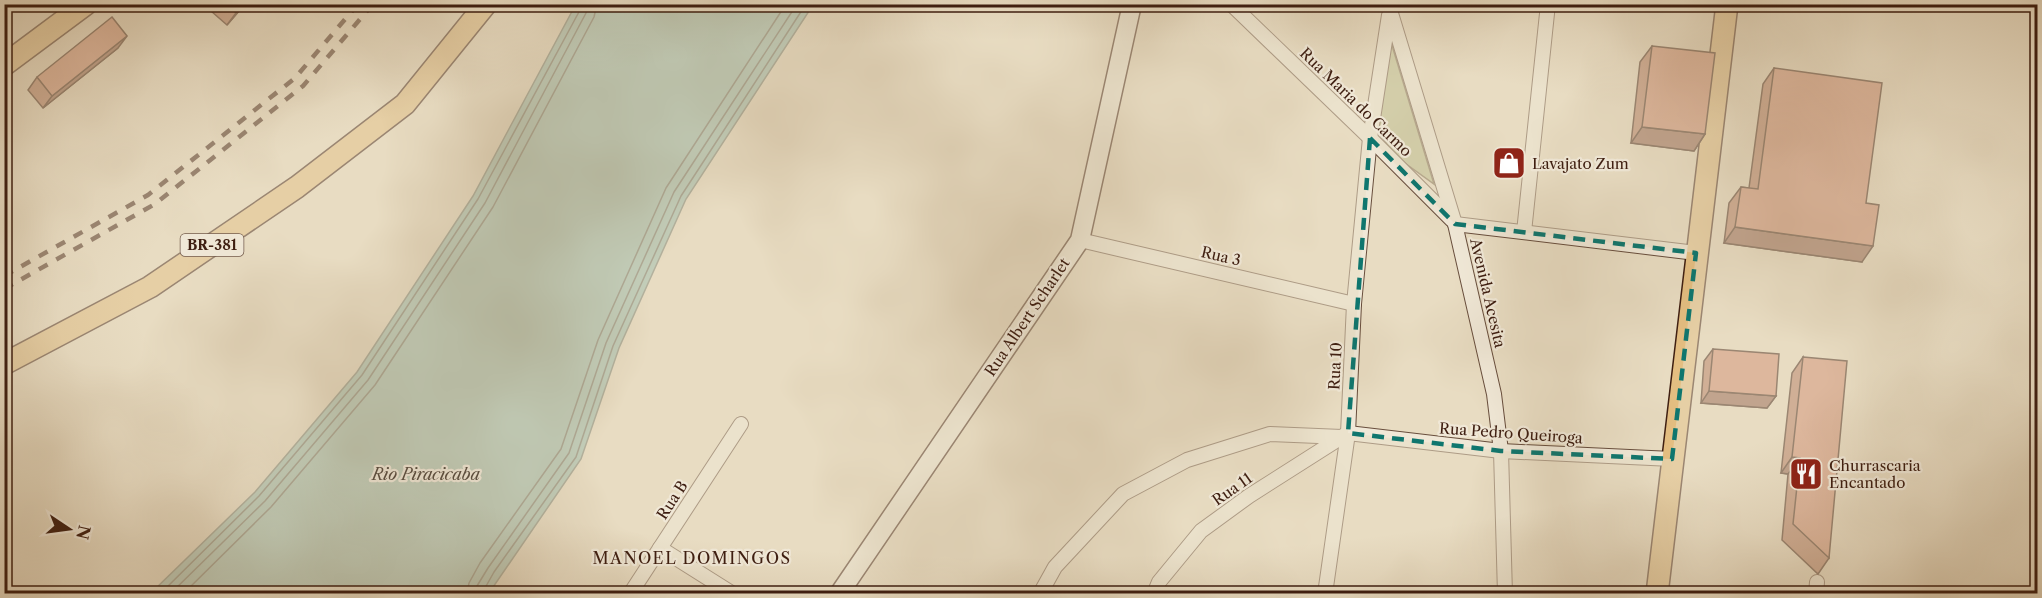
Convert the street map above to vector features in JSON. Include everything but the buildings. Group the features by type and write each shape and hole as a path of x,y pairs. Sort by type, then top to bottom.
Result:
{"main road":[{"path":"4,65 86,4"},
{"name":"BR-381","path":"4,364 150,287 297,187 405,104 486,4"},
{"name":"Rua Albert Scharlet","path":"839,594 1080,240 1132,4"},
{"path":"1656,594 1727,4"}],"street":[{"name":"Rua Maria do Carmo","path":"1231,4 1455,224"},
{"path":"1524,232 1548,4"},
{"name":"Rua 10","path":"1325,594 1345,435 1354,304 1370,138 1390,7"},
{"name":"Avenida Acesita","path":"1390,7 1455,224 1494,394 1501,451 1504,594"},
{"path":"1455,224 1696,253"},
{"name":"Rua 3","path":"1080,240 1354,304"},
{"name":"Rua B","path":"630,594 741,424"},
{"name":"Rua Pedro Queiroga","path":"1040,594 1055,567 1123,494 1187,460 1270,434 1345,435 1501,451 1672,459"},
{"name":"Rua 11","path":"1154,594 1159,582 1201,531 1249,496 1345,435"},
{"path":"660,549 733,594"}],"highlighted area":[{"path":"1370,138 1455,224 1696,253 1672,459 1501,451 1348,433"}],"green space":[{"path":"1391,42 1434,184 1395,156 1377,130"}],"water":[{"name":"Rio Piracicaba","path":"576,4 813,5 686,199 619,348 581,459 489,593 151,593 255,492 357,372 473,196"}],"railway":[{"path":"4,276 148,195 295,78 358,4"},
{"path":"4,289 155,204 303,86 373,4"}],"place":[{"name":"Lavajato Zum","path":"1509,163"},
{"name":"Churrascaria Encantado","path":"1806,474"}],"district":[{"name":"MANOEL DOMINGOS","path":"692,558"}]}
